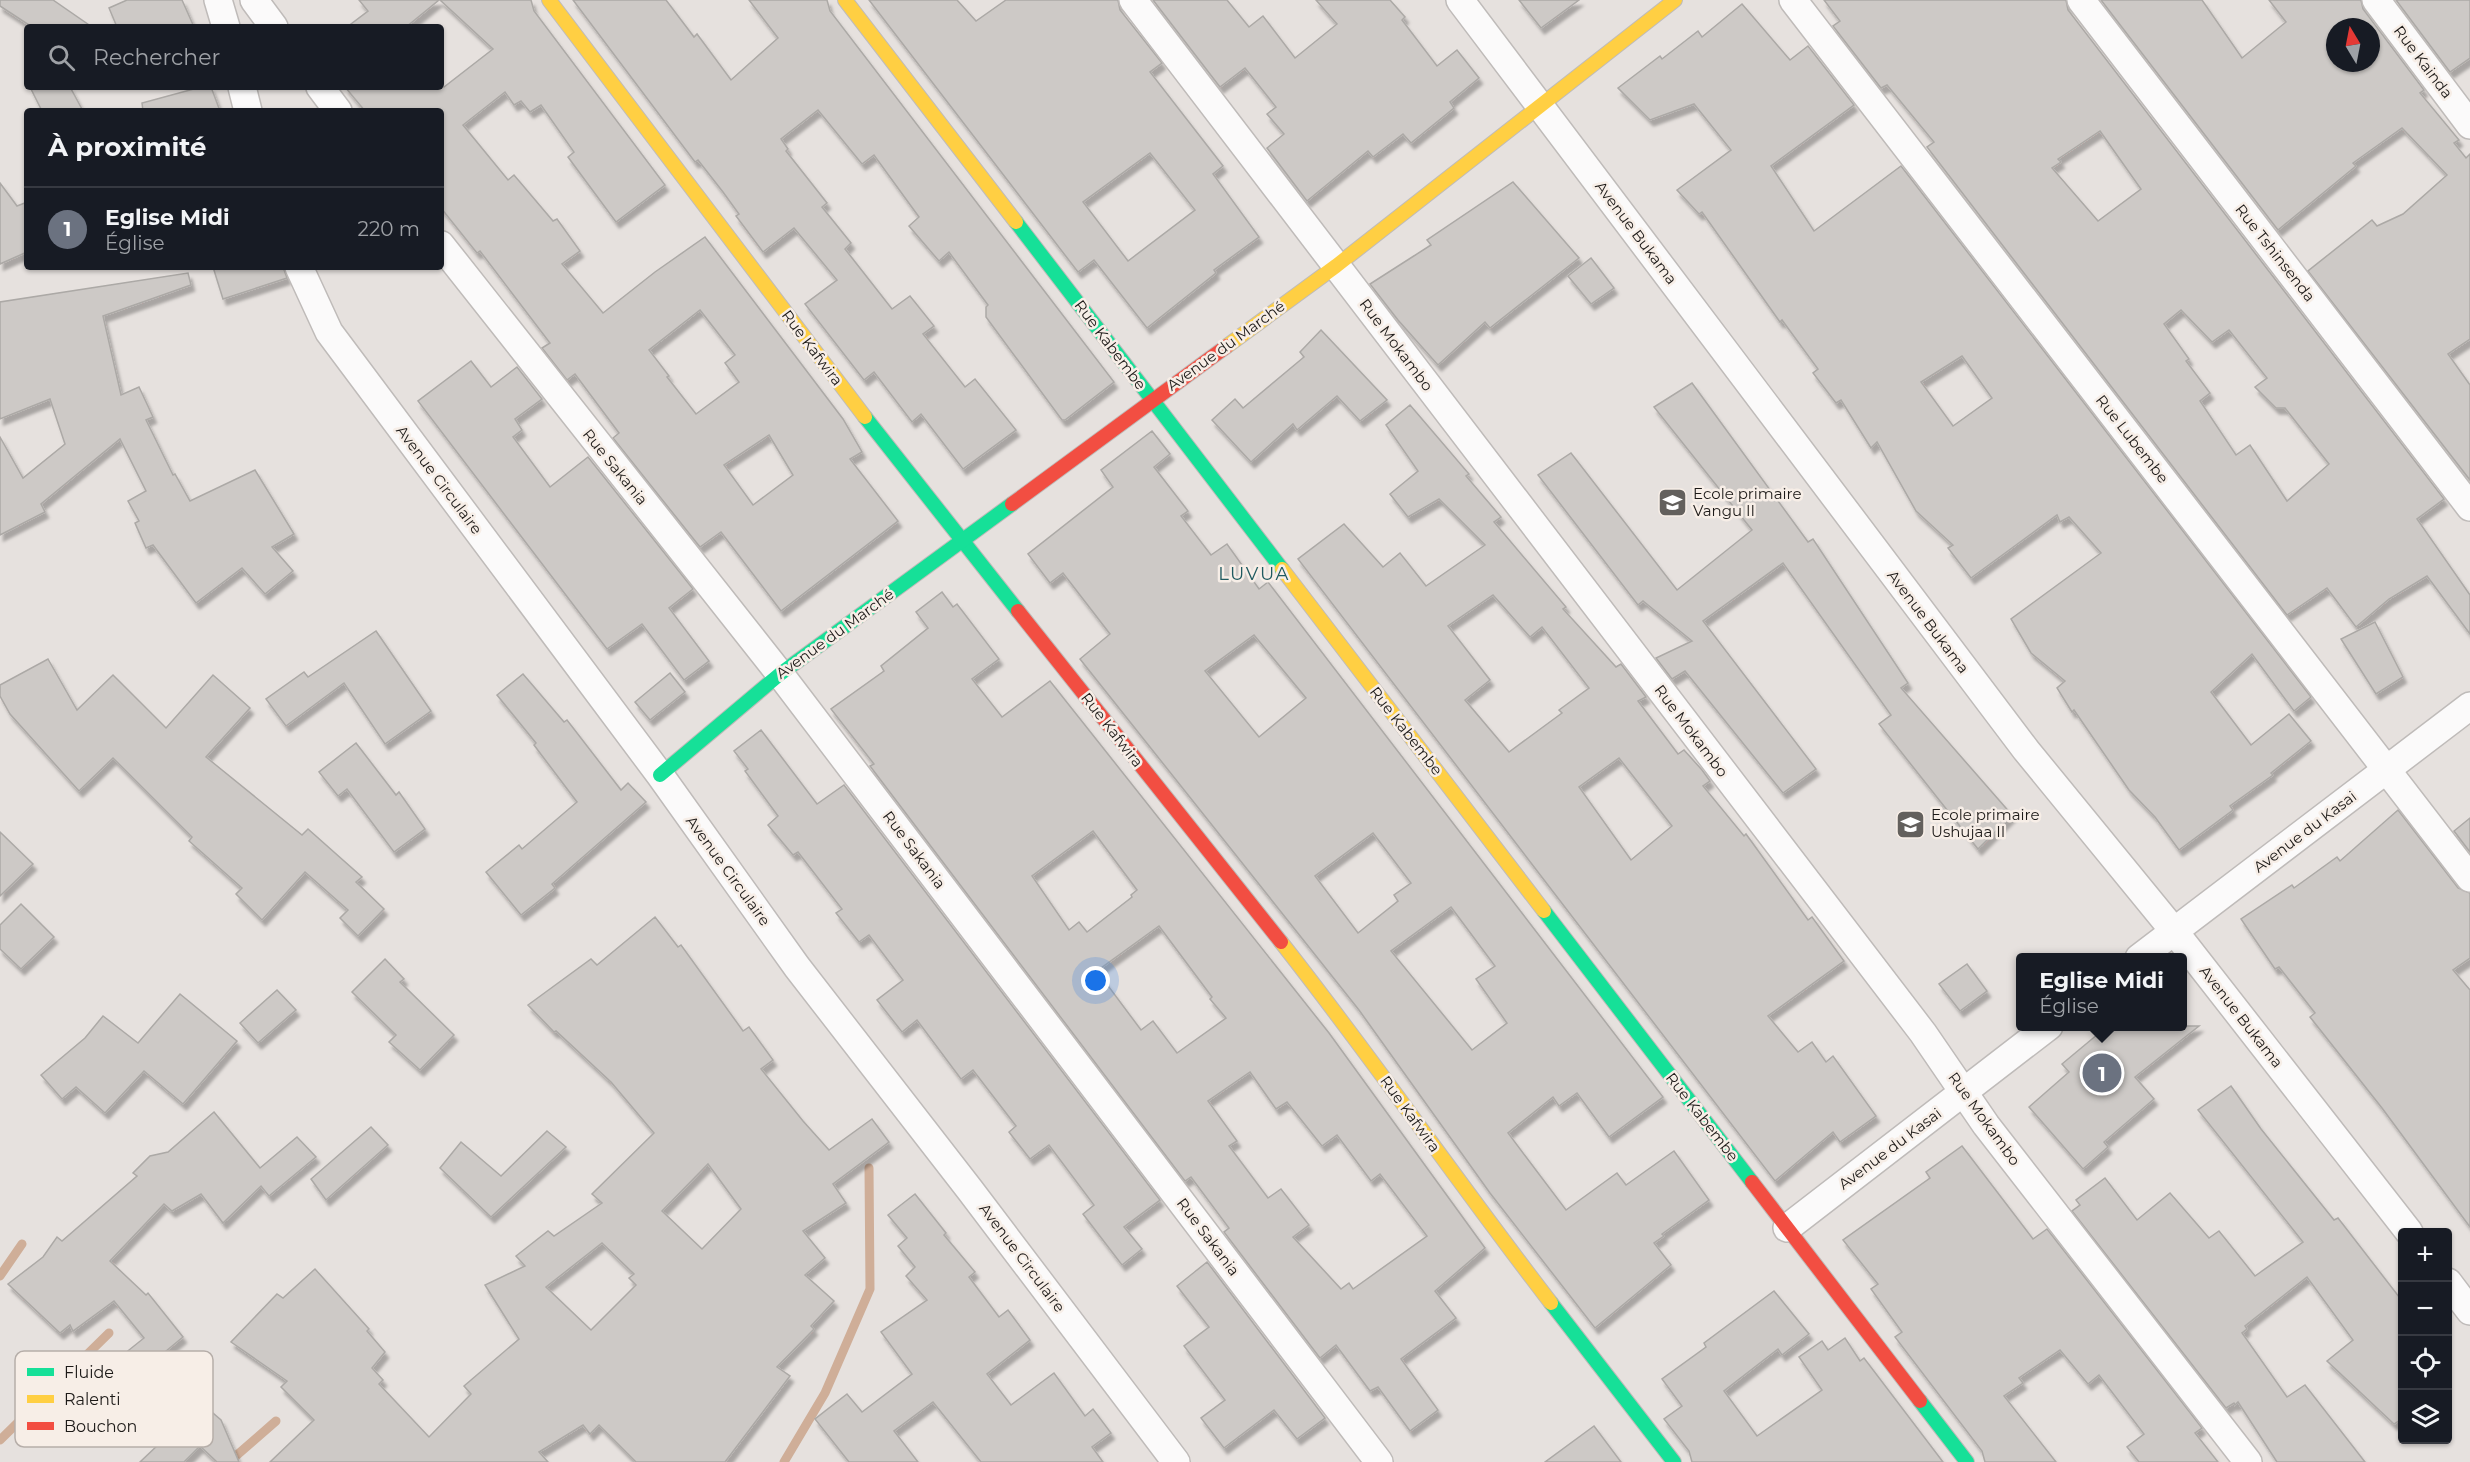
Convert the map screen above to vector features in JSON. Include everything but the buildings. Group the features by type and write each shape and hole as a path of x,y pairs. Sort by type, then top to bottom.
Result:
{"street":[{"path":"218,0 225,24"},
{"path":"254,0 272,24"},
{"name":"Rue Kafwira","path":"549,0 885,444 1344,1023 1475,1204 1674,1462"},
{"name":"Rue Kabembe","path":"845,0 1967,1462"},
{"name":"Rue Mokambo","path":"1133,0 1923,1033 1986,1125 2248,1462"},
{"name":"Avenue Bukama","path":"1461,0 2011,731 2174,931 2405,1228"},
{"name":"Avenue du Marché","path":"660,776 780,674 1336,266 1675,0"},
{"name":"Rue Lubembe","path":"1793,0 2470,878"},
{"name":"Rue Tshinsenda","path":"2081,0 2470,507"},
{"name":"Rue Kainda","path":"2376,0 2470,124"},
{"path":"243,90 247,108"},
{"path":"322,90 336,108"},
{"name":"Rue Sakania","path":"444,249 503,327 780,674 1379,1462"},
{"name":"Avenue Circulaire","path":"300,270 329,332 660,776 797,967 1176,1462"},
{"name":"Avenue du Kasai","path":"2144,953 2470,706"},
{"name":"Avenue du Kasai","path":"1787,1228 2043,1031"},
{"path":"2452,1287 2470,1311"}],"waterway":[{"path":"784,1462 825,1393 870,1289 869,1168"},
{"path":"0,1276 22,1244"},
{"path":"91,1351 109,1333"},
{"path":"229,1462 276,1421"},
{"path":"0,1440 15,1425"}],"traffic: fast":[{"path":"1016,222 1282,569"},
{"path":"865,417 1018,611"},
{"path":"660,775 780,674 1012,504"},
{"path":"1544,911 1752,1182"},
{"path":"1551,1303 1674,1462"},
{"path":"1920,1401 1967,1462"}],"traffic: slow":[{"path":"549,0 865,417"},
{"path":"845,0 1016,222"},
{"path":"1227,346 1336,266 1675,0"},
{"path":"1282,569 1544,911"},
{"path":"1281,942 1551,1303"}],"traffic: jam":[{"path":"1012,504 1227,346"},
{"path":"1018,611 1281,942"},
{"path":"1752,1182 1920,1401"}],"place":[{"name":"Ecole primaire Vangu II","path":"1672,503"},
{"name":"Ecole primaire Ushujaa II","path":"1910,824"},
{"name":"Eglise Midi","path":"2102,1073"}],"district":[{"name":"LUVUA","path":"1254,574"}]}
